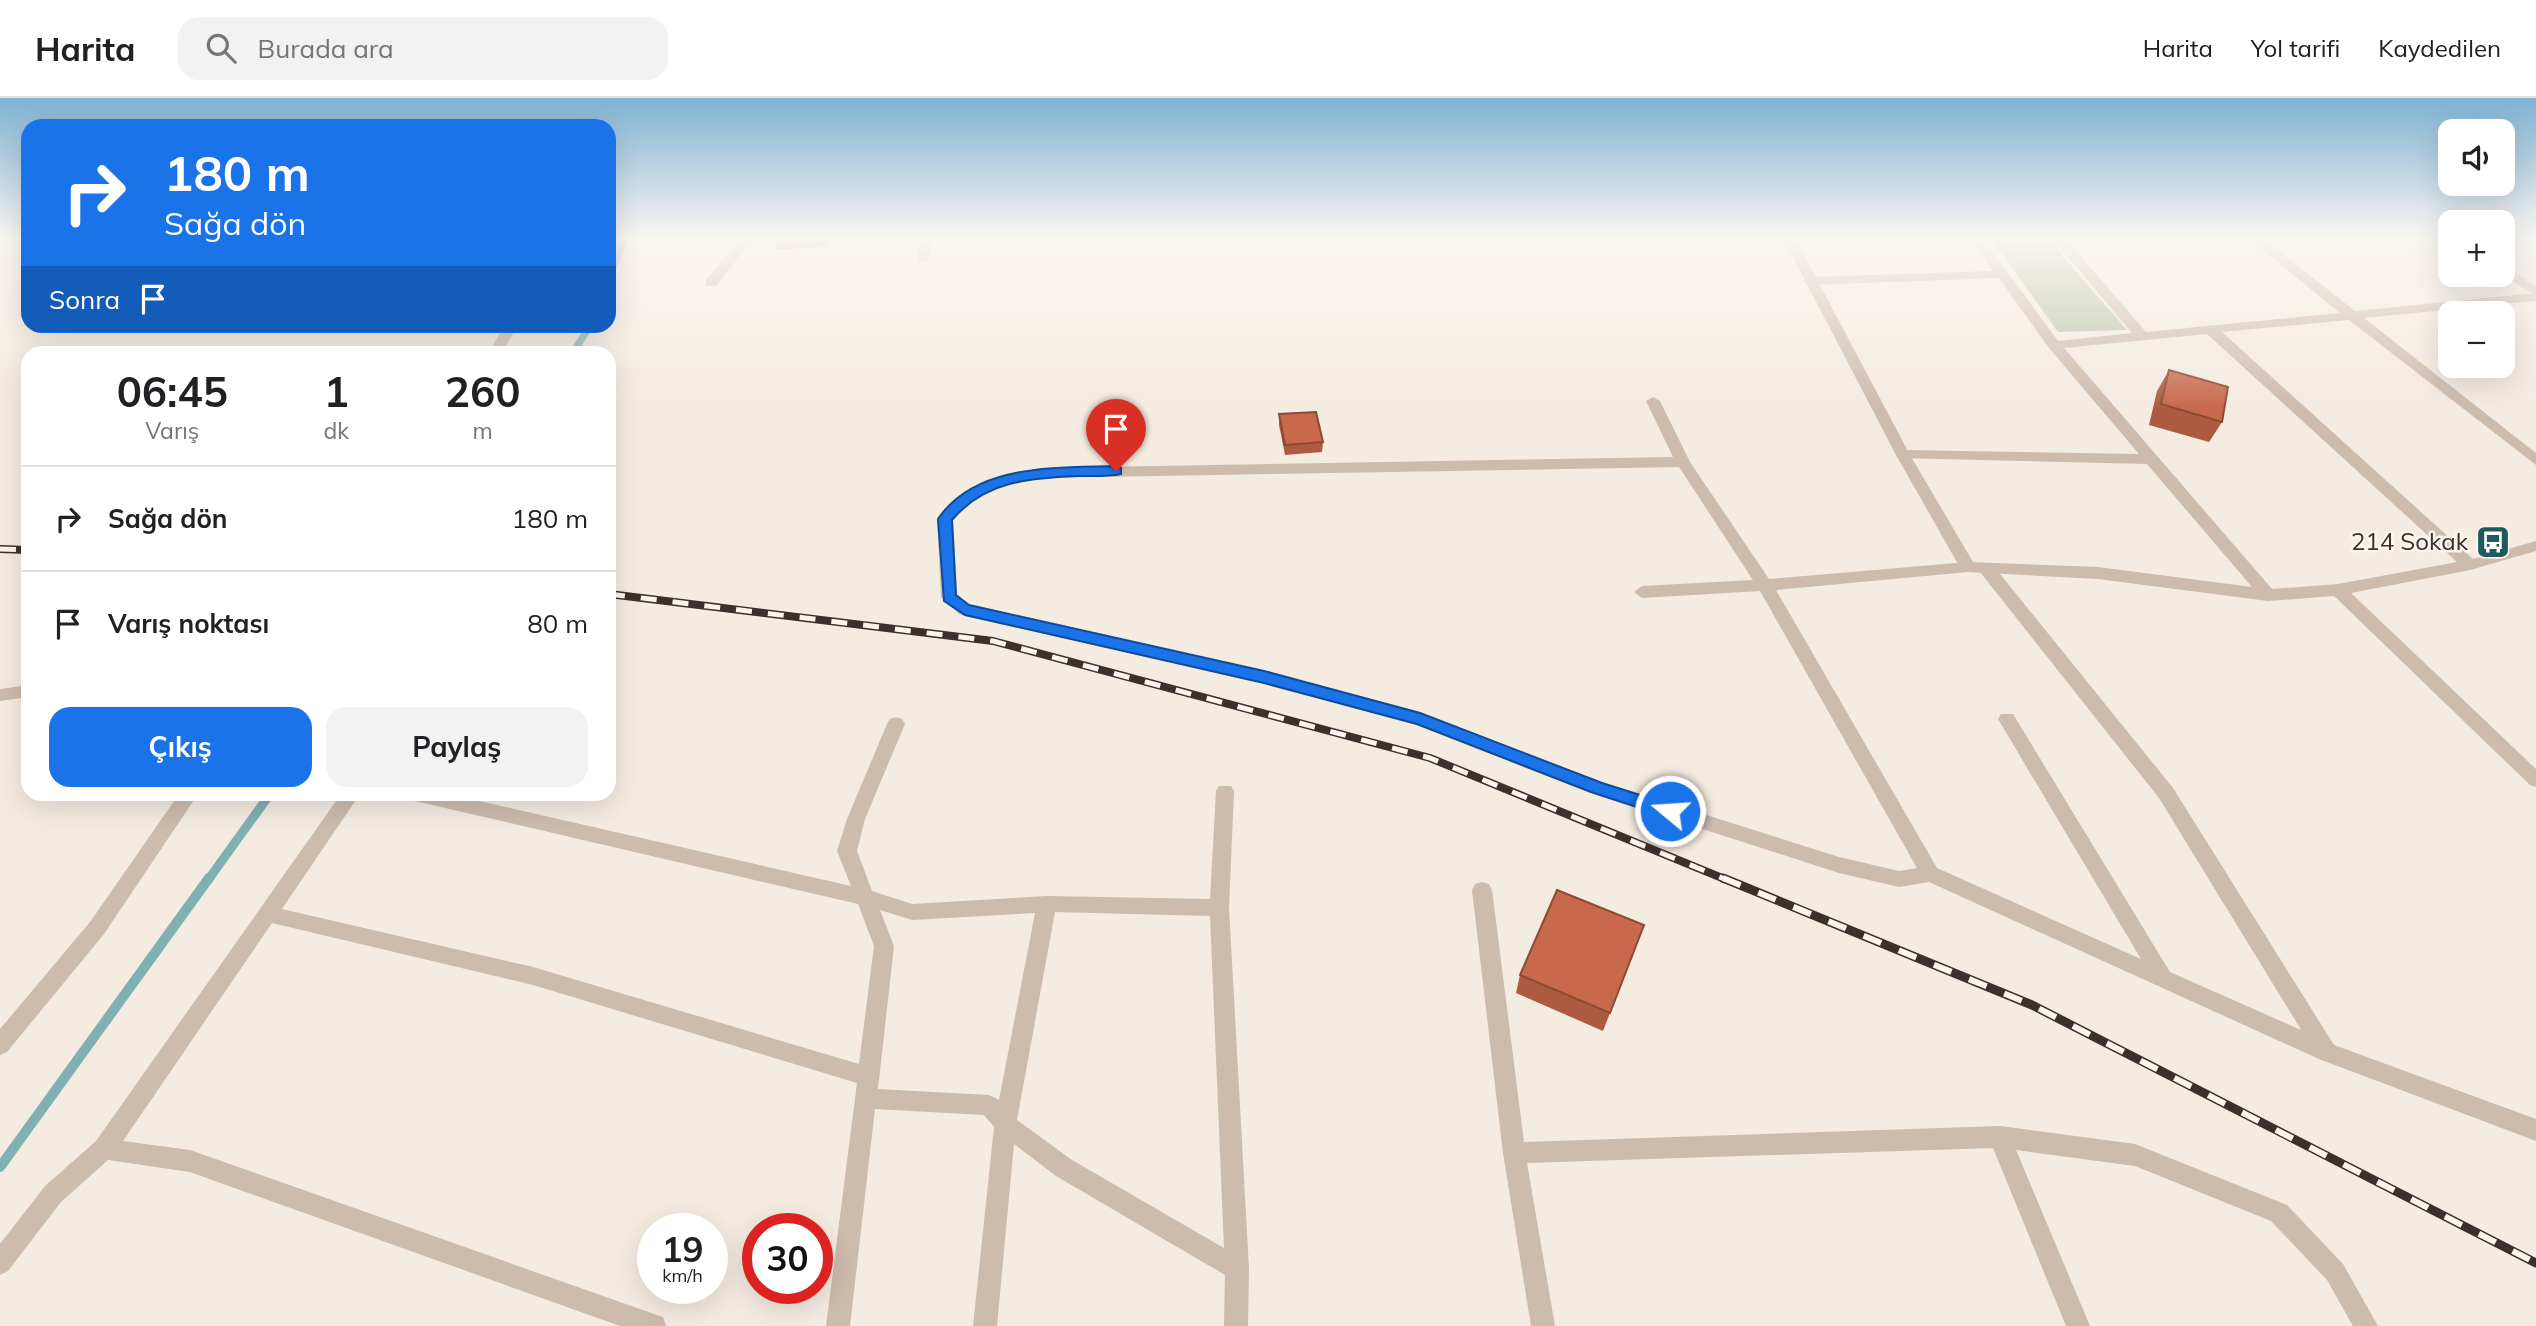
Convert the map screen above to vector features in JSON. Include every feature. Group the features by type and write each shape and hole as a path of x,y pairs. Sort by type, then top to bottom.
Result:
{"street":[{"path":"1817,295 1903,455 1977,568 2166,793 2327,1052"},
{"path":"2017,295 2054,345 2149,458 2269,595"},
{"path":"2107,295 2142,336"},
{"path":"2328,295 2536,460"},
{"path":"2054,345 2525,295"},
{"path":"2210,329 2470,565"},
{"path":"1653,401 1683,462 1765,585 1930,874"},
{"path":"1903,455 2149,458"},
{"path":"1683,462 1040,473 992,485 964,497 945,519 949,597 965,610 1264,677 1420,719 1597,788 1839,865 1899,878 1930,874 2327,1052 2536,1130"},
{"path":"1642,592 1977,568 2098,573 2269,595 2338,590 2470,565 2536,546"},
{"path":"2338,590 2536,780"},
{"path":"0,695 21,692"},
{"path":"2007,719 2162,976"},
{"path":"838,1326 884,946 848,851 856,819 896,724"},
{"path":"1225,791 1219,908 1237,1269 1236,1326"},
{"path":"0,1045 97,928 184,801"},
{"path":"0,1263 53,1194 104,1149 346,801"},
{"path":"446,801 864,897 912,912 1046,904 1219,908"},
{"path":"1482,890 1514,1153 1543,1326"},
{"path":"985,1326 1004,1124 1046,904"},
{"path":"268,914 533,976 867,1088 989,1105 1004,1124 1064,1168 1237,1269"},
{"path":"1514,1153 2000,1137 2135,1155 2279,1213 2334,1272 2366,1326"},
{"path":"2000,1137 2078,1326"},
{"path":"104,1149 190,1161 654,1326"}],"green space":[{"path":"2032,295 2097,295 2127,330 2058,332"}],"building":[{"path":"2169,370 2228,387 2222,422 2161,404"},
{"path":"1316,412 1323,442 1285,445 1279,414"},
{"path":"1557,890 1644,925 1610,1013 1520,975"}],"waterway":[{"path":"577,346 586,333"},
{"path":"208,880 265,801"},
{"path":"0,1167 209,878"}],"railway":[{"path":"0,549 21,550"},
{"path":"616,595 993,641 1430,758 1727,880"},
{"path":"1723,878 2032,1005 2536,1263"}],"place":[{"name":"214 Sokak","path":"2493,542"}],"route":[{"path":"1116,471 1040,473 992,485 964,497 945,519 949,597 965,610 1264,677 1420,719 1597,788 1670,811"}]}
